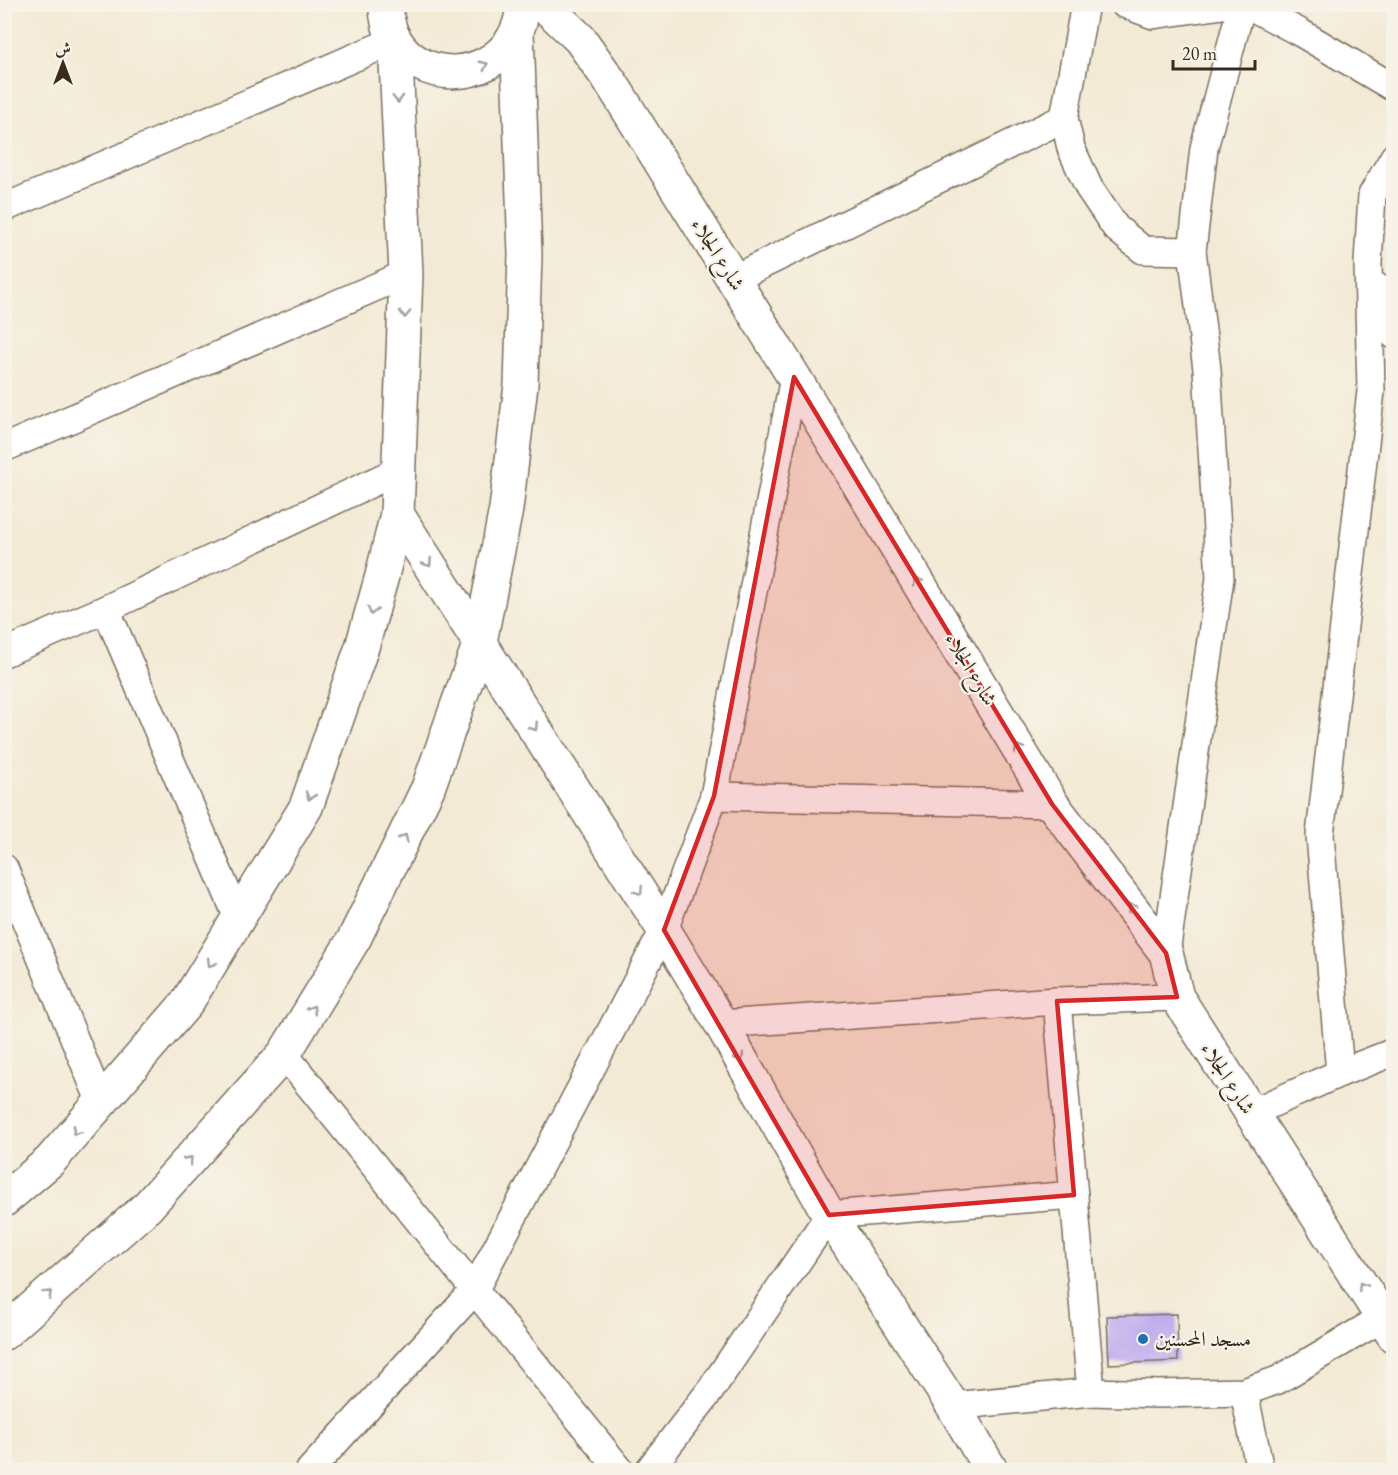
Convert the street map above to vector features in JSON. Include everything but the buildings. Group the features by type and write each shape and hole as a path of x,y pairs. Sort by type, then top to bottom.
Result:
{"main road":[{"path":"385,4 387,22 395,40 409,56 427,67 448,72 469,71 489,63 505,50 520,18"},
{"name":"شارع الجلاء","path":"543,4 580,39 614,87 794,377 1052,804 1166,953 1177,997 1251,1113 1390,1321"},
{"path":"4,1333 147,1207 284,1054 354,939 428,788 480,642 506,509 521,385 525,254 520,18"},
{"path":"4,1200 50,1161 186,1004 306,807 362,647 397,514 406,274 395,40"},
{"path":"397,514 664,930 721,1024 829,1215 953,1406 983,1467"}],"street":[{"path":"1085,4 1064,118 1071,148 1089,188 1116,228 1143,250 1192,251"},
{"path":"1124,4 1153,15 1230,4"},
{"path":"1166,953 1220,578 1207,369 1192,251 1204,148 1244,4 1301,33 1394,88"},
{"path":"4,208 395,40"},
{"path":"733,279 1064,118"},
{"path":"1340,1073 1320,835 1371,391 1368,263 1372,195 1394,157"},
{"path":"1368,263 1394,335"},
{"path":"4,448 406,274"},
{"path":"310,1470 474,1291 664,930 714,796 794,377"},
{"path":"4,653 106,609 399,471"},
{"path":"106,609 238,918"},
{"path":"714,796 1052,804"},
{"path":"4,868 101,1103"},
{"path":"721,1024 1057,1001 1177,997"},
{"path":"1057,1001 1091,1392"},
{"path":"1251,1113 1340,1073 1394,1052"},
{"path":"284,1054 620,1470"},
{"path":"649,1470 710,1391 829,1215 1074,1195"},
{"path":"953,1406 1091,1392 1159,1394 1244,1392 1278,1380 1390,1321"},
{"path":"1244,1392 1260,1470"}],"highlighted area":[{"path":"794,377 1052,804 1166,953 1177,997 1057,1001 1074,1195 829,1215 664,930 714,796"}],"place":[{"name":"مسجد المحسنين","path":"1143,1339"}]}
